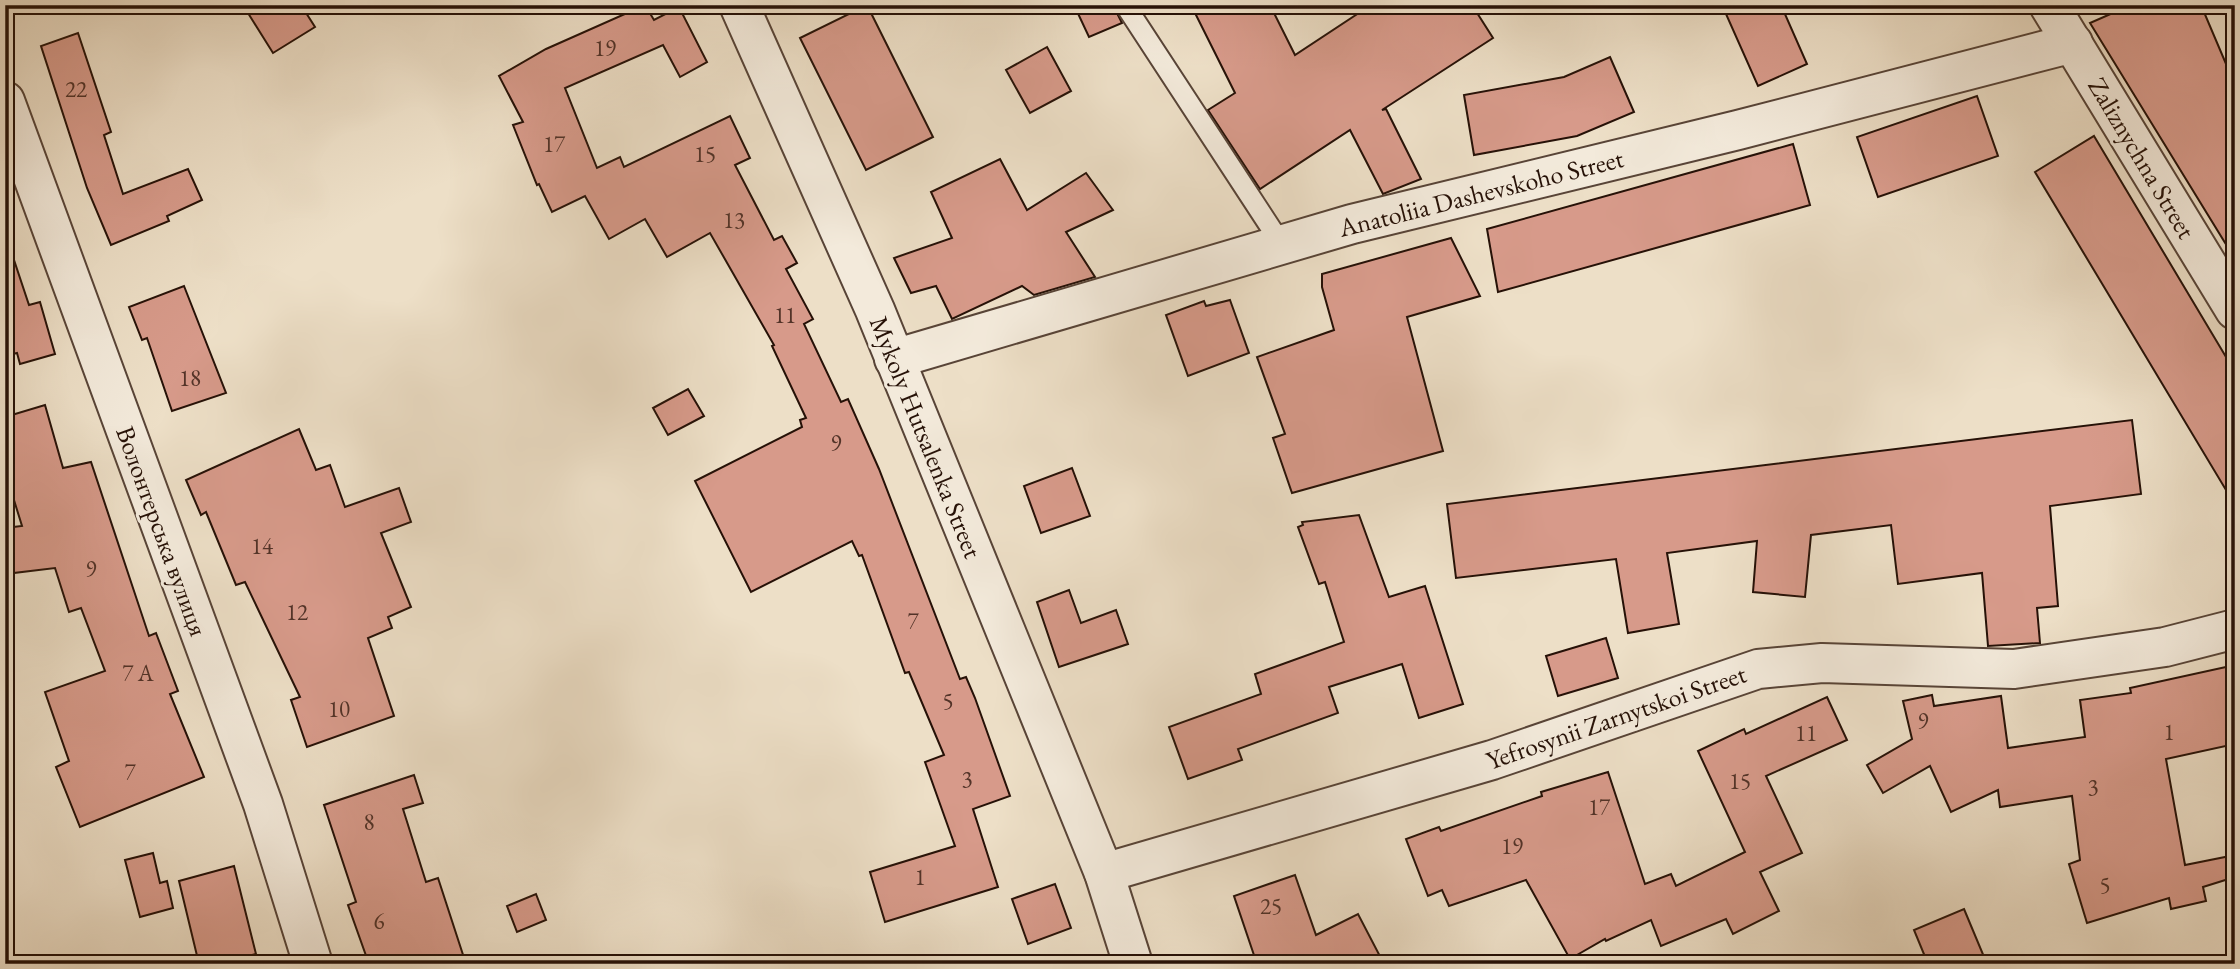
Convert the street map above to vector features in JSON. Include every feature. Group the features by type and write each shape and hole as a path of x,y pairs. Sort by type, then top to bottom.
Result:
{"street":[{"name":"Mykoly Hutsalenka Street","path":"738,5 894,359 1104,873"},
{"name":"Zaliznychna Street","path":"2049,5 2235,310"},
{"name":"Anatoliia Dashevskoho Street","path":"894,359 1352,224 1738,130 2073,43"},
{"name":"Волонтерська вулиця","path":"5,101 263,804 313,964"},
{"name":"Yefrosynii Zarnytskoi Street","path":"1104,873 1492,760 1758,669 1822,663 2014,669 2089,661 2165,647 2235,629"},
{"path":"1104,873 1133,964"}],"lane":[{"path":"1125,5 1282,245"}],"building":[{"path":"243,5 301,5 315,27 273,53"},
{"path":"645,5 654,20 679,7 707,62 680,77 663,45 565,88 597,168 620,157 624,167 730,116 750,158 735,165 774,240 782,236 797,263 786,269 813,319 804,324 841,402 848,399 879,469 960,679 966,677 975,698 1010,796 973,809 998,887 885,922 870,872 955,846 925,762 944,755 909,672 905,673 862,555 859,556 852,541 751,592 695,481 802,427 800,420 806,418 772,346 774,345 710,233 667,257 645,219 609,239 585,196 552,212 539,184 537,185 513,125 523,122 499,76 546,49"},
{"path":"867,5 933,137 866,170 800,38"},
{"path":"1074,5 1113,5 1122,23 1089,37"},
{"path":"1191,5 1270,5 1295,55 1371,5 1472,5 1493,38 1382,110 1386,109 1421,179 1383,194 1350,130 1260,189 1208,110 1235,93"},
{"path":"1722,5 1781,5 1807,64 1758,86"},
{"path":"2131,5 2201,5 2235,85 2235,259 2090,23"},
{"path":"78,33 111,132 104,135 123,194 188,169 202,200 167,216 169,221 111,245 87,188 41,46"},
{"path":"1047,47 1071,91 1030,113 1006,70"},
{"path":"1610,57 1634,112 1577,136 1474,155 1464,95 1564,77"},
{"path":"1977,96 1998,156 1878,197 1857,137"},
{"path":"2094,136 2235,372 2235,505 2035,172"},
{"path":"1793,144 1810,205 1498,292 1487,229"},
{"path":"1000,159 1027,210 1086,173 1113,210 1066,232 1095,277 1034,295 1022,286 952,319 936,286 911,293 894,258 952,238 931,192"},
{"path":"1451,238 1480,296 1407,317 1443,451 1292,493 1273,438 1285,434 1257,357 1334,330 1322,287 1322,274"},
{"path":"11,251 29,305 40,302 55,354 20,364 17,353 5,356 5,252"},
{"path":"184,286 226,393 172,411 147,338 142,340 129,307"},
{"path":"1230,300 1249,353 1188,376 1166,315 1204,301 1206,306"},
{"path":"688,389 704,416 668,435 653,408"},
{"path":"45,405 63,468 91,462 149,636 156,633 178,691 170,694 204,777 80,827 56,767 69,761 45,692 105,671 81,608 69,612 55,568 5,574 5,528 22,526 5,471 5,417"},
{"path":"2132,420 2141,494 2050,506 2058,606 2037,608 2040,643 1988,646 1982,573 1898,584 1891,525 1811,535 1805,597 1753,592 1757,541 1667,553 1679,624 1628,633 1616,559 1456,578 1447,504"},
{"path":"299,429 316,470 330,465 345,507 399,488 411,522 381,533 411,607 388,617 392,628 368,638 394,716 307,747 291,700 300,697 245,582 236,585 206,512 201,515 186,480"},
{"path":"1072,468 1090,516 1041,533 1024,486"},
{"path":"1359,515 1389,597 1425,586 1463,704 1419,718 1402,664 1329,687 1338,713 1238,749 1242,760 1188,779 1169,727 1261,694 1255,674 1344,642 1325,582 1319,584 1298,527 1303,525 1302,522"},
{"path":"1069,590 1081,623 1116,610 1128,644 1059,667 1037,602"},
{"path":"1606,638 1618,678 1558,696 1546,656"},
{"path":"2235,665 2235,744 2166,759 2185,865 2235,855 2235,877 2203,887 2206,901 2171,909 2169,898 2087,923 2069,864 2080,860 2072,796 2000,807 1998,790 1951,812 1930,766 1883,793 1867,765 1912,739 1903,701 1932,695 1934,706 2001,696 2008,748 2085,737 2080,700 2131,693 2130,688"},
{"path":"1827,697 1847,740 1766,776 1802,853 1760,872 1779,911 1733,934 1726,919 1661,946 1651,920 1606,941 1605,939 1570,959 1526,880 1449,906 1442,890 1428,896 1406,839 1439,827 1441,831 1542,796 1541,792 1608,772 1645,884 1671,874 1676,886 1745,852 1698,751 1744,729 1746,734"},
{"path":"414,775 423,803 403,809 426,882 438,878 466,964 369,964 348,905 356,902 324,805"},
{"path":"153,853 160,883 167,881 173,908 140,917 125,860"},
{"path":"234,866 256,954 217,964 199,964 179,881"},
{"path":"1295,875 1316,935 1358,914 1384,964 1257,964 1234,896"},
{"path":"1055,884 1071,928 1028,944 1012,899"},
{"path":"536,894 546,920 517,932 507,906"},
{"path":"1964,909 1987,964 1928,964 1914,930"}]}
